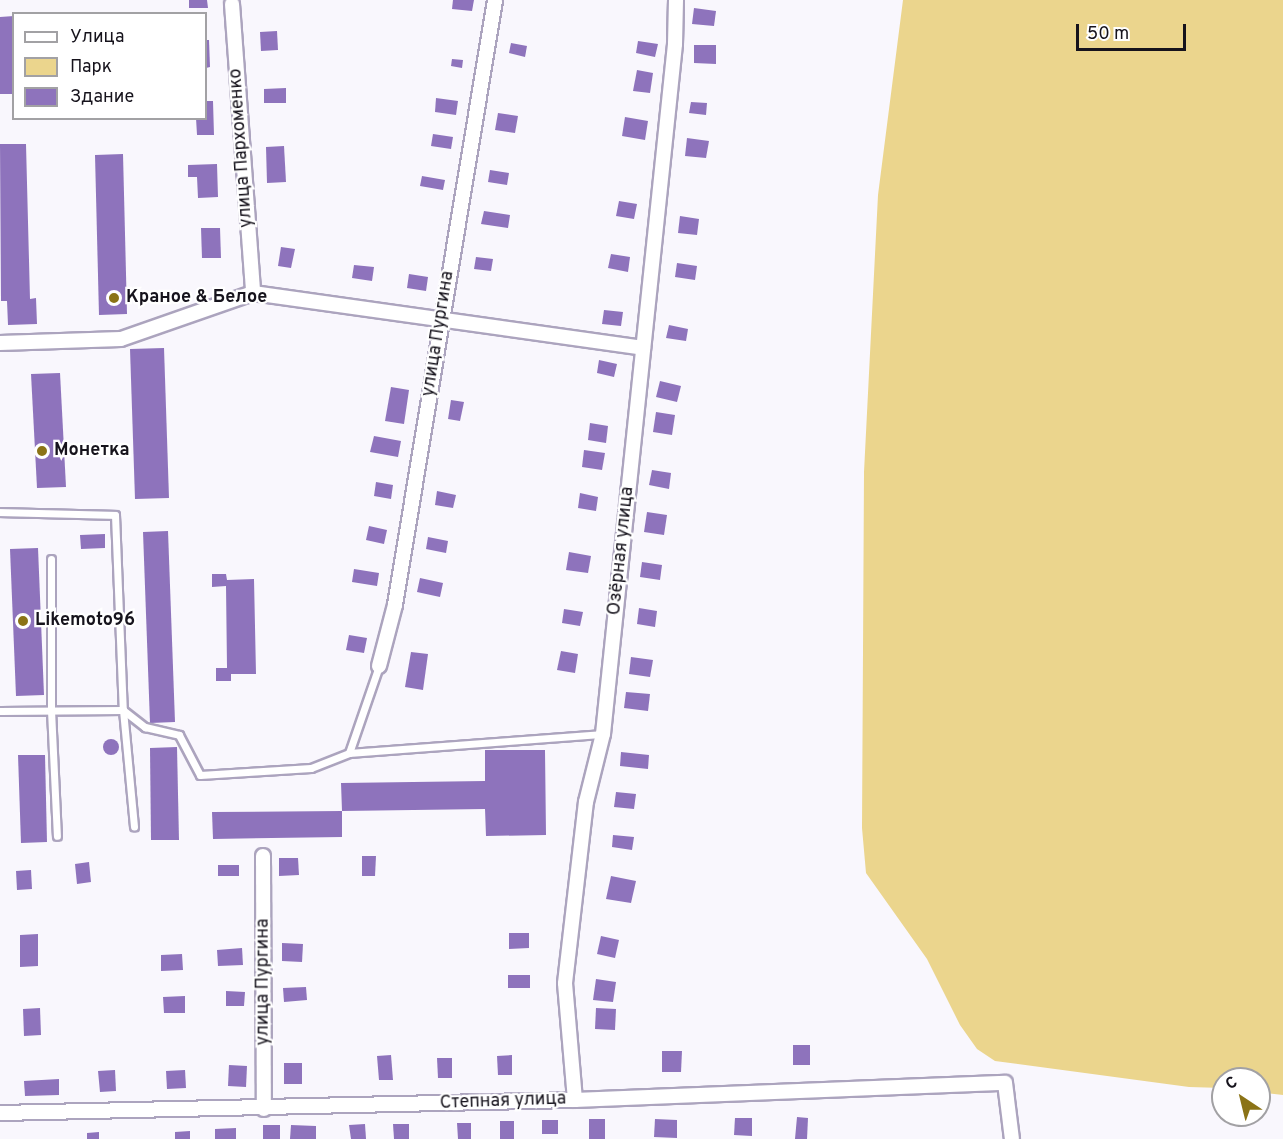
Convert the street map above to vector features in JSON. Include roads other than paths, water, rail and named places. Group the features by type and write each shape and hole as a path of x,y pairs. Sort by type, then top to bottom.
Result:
{"street":[{"name":"улица Пургина","path":"379,666 397,593 495,0"},
{"name":"Озёрная улица","path":"575,1100 566,983 586,802 603,734 675,44 676,0"},
{"name":"улица Пархоменко","path":"232,4 253,293"},
{"path":"0,343 121,339 253,293 441,317 643,348"},
{"name":"улица Пургина","path":"263,856 264,1109"},
{"name":"Степная улица","path":"0,1113 264,1109 575,1100 1005,1083 1012,1139"}],"lane":[{"path":"0,512 115,515 123,710 134,826"},
{"path":"51,559 51,710 57,836"},
{"path":"349,753 379,666"},
{"path":"0,711 123,710 145,727 179,735 200,775 311,768 349,753 603,734"}],"place":[{"name":"Краное & Белое","path":"114,298"},
{"name":"Монетка","path":"42,451"},
{"name":"Likemoto96","path":"23,621"}]}
